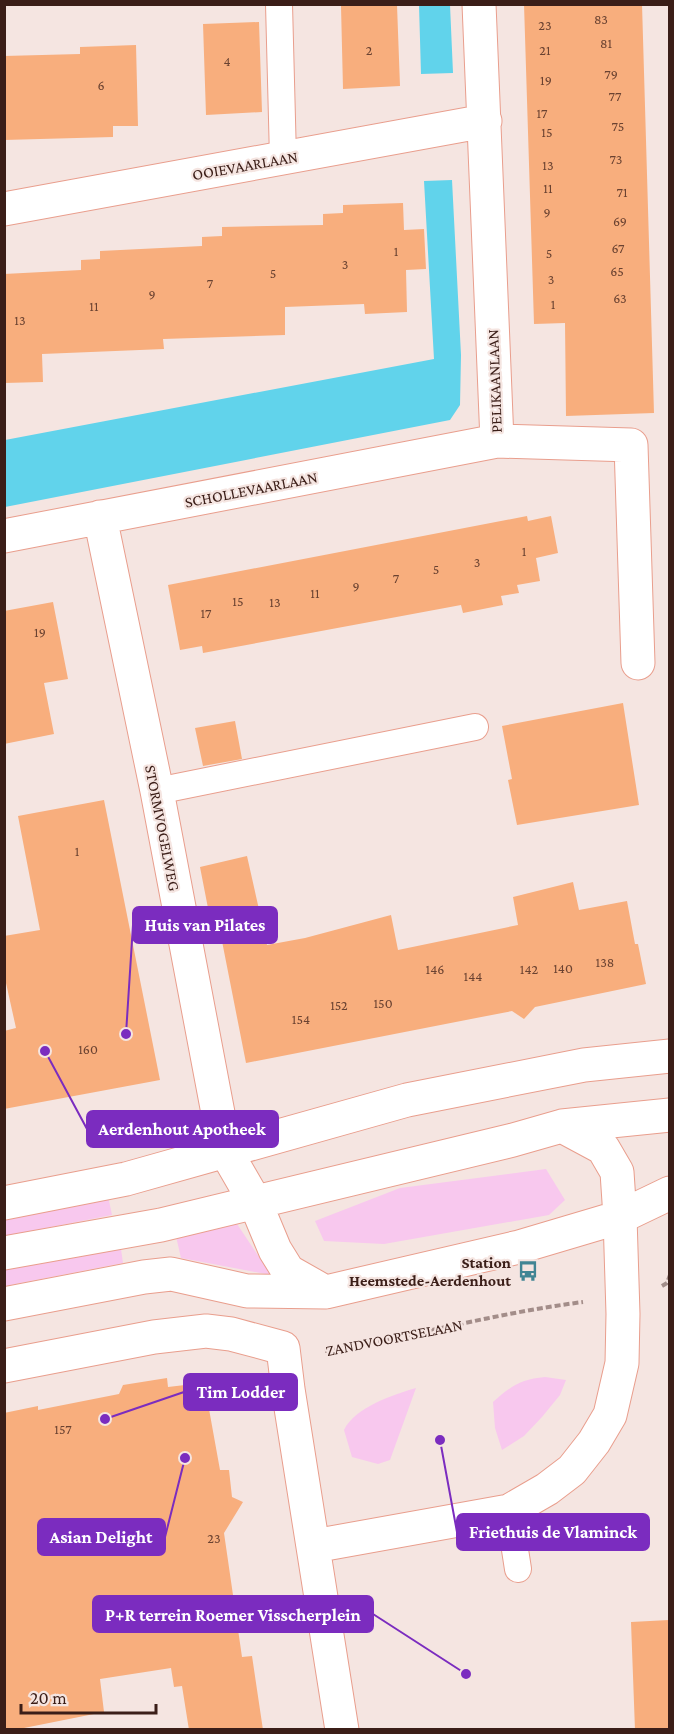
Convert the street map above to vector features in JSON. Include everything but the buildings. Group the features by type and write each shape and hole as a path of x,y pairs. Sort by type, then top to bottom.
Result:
{"street":[{"name":"PELIKAANLAAN","path":"479,4 497,441 631,445 638,663"},
{"name":"OOIEVAARLAAN","path":"4,209 485,121"},
{"name":"SCHOLLEVAARLAAN","path":"4,536 497,441"},
{"name":"STORMVOGELWEG","path":"100,518 157,791 225,1150 255,1202 274,1250 288,1271 326,1292"},
{"path":"4,1203 126,1179 407,1100 584,1065 669,1056"},
{"path":"4,1253 161,1225 513,1140 561,1126 669,1115"},
{"path":"314,1546 503,1512 547,1489 572,1470 594,1442 609,1415 622,1363 620,1217 617,1172 603,1148 561,1126"},
{"path":"4,1304 144,1277 171,1274 247,1291 326,1292 519,1247 620,1217 669,1193"},
{"path":"4,1366 154,1337 206,1331 231,1334 283,1348 342,1730"}],"lane":[{"path":"279,4 283,158"},
{"path":"157,791 475,727"},
{"path":"503,1512 512,1570"}],"path":[{"name":"ZANDVOORTSELAAN","path":"283,1348 312,1353 322,1352 544,1307 650,1294 667,1283 669,1275"}],"shaded area":[{"path":"546,1169 565,1200 549,1215 384,1244 324,1241 315,1221 400,1188"},
{"path":"108,1196 112,1215 5,1236 5,1216"},
{"path":"233,1218 271,1275 181,1258 175,1232"},
{"path":"120,1242 123,1263 5,1286 5,1264"},
{"path":"545,1377 566,1380 560,1395 524,1436 502,1450 495,1428 493,1402 517,1384"},
{"path":"416,1388 390,1460 378,1464 352,1457 344,1430 349,1422 366,1408"}],"water":[{"path":"419,5 450,5 453,73 421,74"},
{"path":"452,180 461,355 460,405 450,420 5,507 5,440 434,359 424,181"}],"place":[{"name":"Huis van Pilates","path":"126,1034"},
{"name":"Aerdenhout Apotheek","path":"45,1051"},
{"name":"Station Heemstede-Aerdenhout","path":"528,1271"},
{"name":"Tim Lodder","path":"105,1419"},
{"name":"Friethuis de Vlaminck","path":"440,1440"},
{"name":"Asian Delight","path":"185,1458"},
{"name":"P+R terrein Roemer Visscherplein","path":"466,1674"}]}
